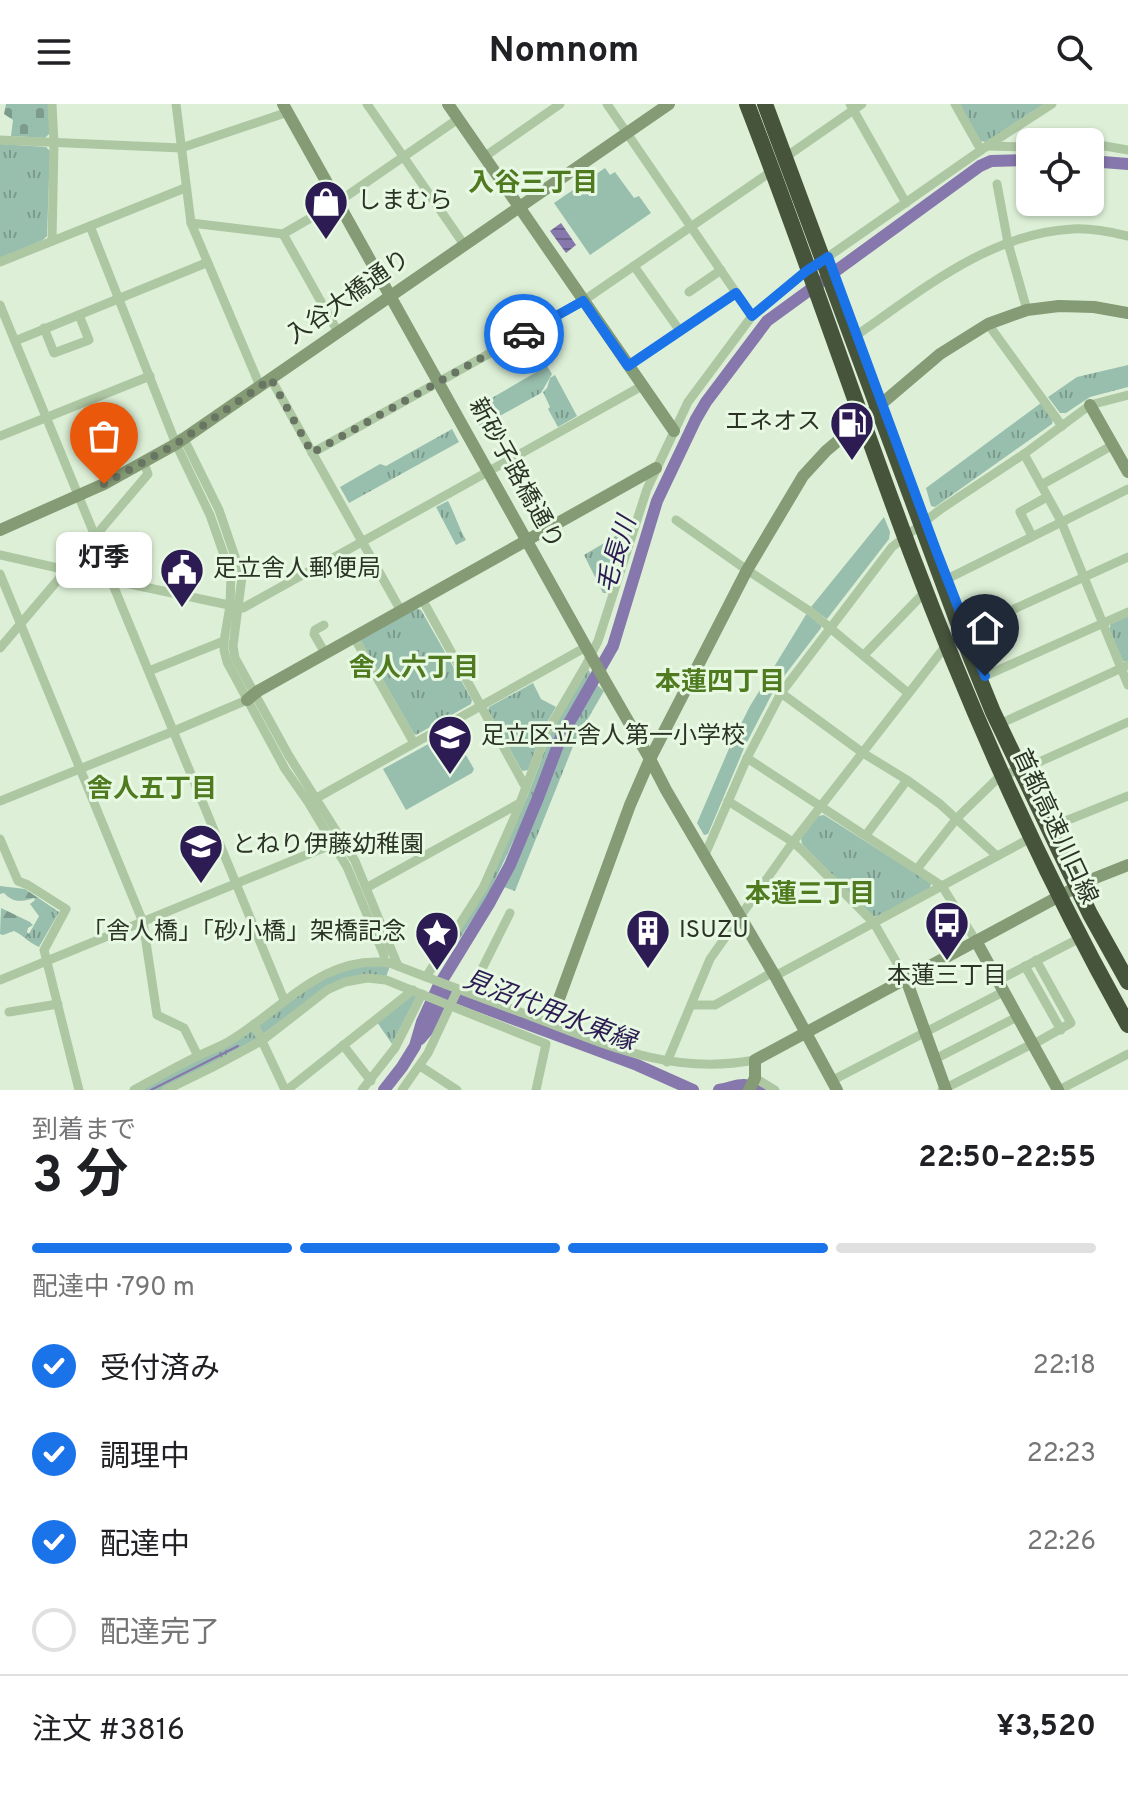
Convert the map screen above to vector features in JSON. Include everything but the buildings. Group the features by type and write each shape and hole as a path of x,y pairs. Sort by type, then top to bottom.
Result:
{"highway":[{"name":"首都高速川口線","path":"745,104 825,312 911,552 978,720 1040,858 1128,1027"},
{"name":"首都高速川口線","path":"768,104 965,643 1084,902 1128,982"},
{"path":"825,312 857,386 962,664 1000,754 1070,901 1128,1005"},
{"path":"999,717 1005,747 1039,821 1081,909 1128,995"}],"street":[{"path":"52,104 52,241"},
{"path":"176,104 191,223 206,263 265,382 312,453 401,611"},
{"path":"0,140 181,148 301,104"},
{"path":"367,104 465,246"},
{"path":"448,104 674,431"},
{"path":"484,157 560,104"},
{"path":"607,104 752,316"},
{"name":"入谷大橋通り","path":"0,530 144,463 669,104"},
{"path":"745,104 859,423 944,648 1027,840 1128,1027"},
{"path":"768,104 790,154 999,717 1128,973"},
{"path":"955,104 984,148"},
{"path":"430,979 483,888 547,732 598,641 647,489 688,402 752,316 805,272 1052,104"},
{"path":"790,154 855,106 906,203"},
{"name":"新砂子路橋通り","path":"285,108 835,1085"},
{"path":"191,223 283,234 338,202 458,119"},
{"path":"1104,146 1128,150"},
{"path":"984,148 1016,147"},
{"path":"312,453 583,301 769,173"},
{"path":"997,184 1008,243 1027,310"},
{"path":"0,262 185,188"},
{"path":"90,226 210,515 231,575 234,652 250,696 285,769 312,800 355,861 398,966"},
{"path":"857,335 964,262 1008,243 1039,233 1077,229 1128,236"},
{"path":"283,234 338,332"},
{"path":"15,341 206,263"},
{"path":"634,266 680,331"},
{"path":"689,292 721,270"},
{"path":"628,366 736,293"},
{"path":"0,305 95,536"},
{"path":"551,1021 630,805 650,759 747,570 803,476 826,451 940,354 988,324 1027,310 1059,306 1094,307 1128,313"},
{"path":"44,328 54,353 89,340 79,315"},
{"path":"988,324 1062,426"},
{"path":"0,436 150,376"},
{"path":"0,555 243,608 642,386"},
{"path":"704,857 747,758 781,693 892,547 1090,405 1128,395"},
{"path":"1090,405 1128,472"},
{"path":"1041,485 1113,445"},
{"path":"1024,454 1061,521 1124,667 1128,685"},
{"path":"0,648 148,474 144,463"},
{"path":"0,801 174,731 250,696 656,468"},
{"path":"947,579 1128,489"},
{"path":"1032,536 1020,512 1047,497"},
{"path":"676,520 831,627 908,693"},
{"path":"966,631 1128,557"},
{"path":"0,574 143,922 157,1015 184,1028 198,1056"},
{"path":"111,580 284,1000"},
{"path":"864,655 923,594"},
{"path":"422,599 526,788"},
{"path":"234,607 224,641 227,662 250,696"},
{"path":"985,676 1128,612"},
{"path":"324,625 314,634 325,653"},
{"path":"354,637 414,743"},
{"path":"149,671 224,641"},
{"path":"667,1062 710,959 793,842 944,648"},
{"path":"312,800 481,706 591,656"},
{"path":"999,717 1124,667"},
{"path":"781,693 940,804 997,856"},
{"path":"917,869 957,818 999,777 1128,722"},
{"path":"747,758 942,886 1059,1090 1128,1054"},
{"path":"866,835 907,780"},
{"path":"1053,826 1128,796"},
{"path":"312,800 347,867 384,955 384,962"},
{"path":"728,801 793,842 874,923 906,979 944,1089 1071,1023 1036,960"},
{"path":"366,888 520,803"},
{"path":"0,839 18,881 66,909 44,950 79,1090"},
{"path":"692,1005 715,1005 1027,840"},
{"path":"0,980 333,844"},
{"path":"166,1090 263,1040 327,990 345,982 367,978 386,980 421,993 452,996 470,993 551,1021 615,1049 667,1062 755,1060 1056,898 1128,865"},
{"path":"470,993 510,913"},
{"path":"835,1085 1000,987 1025,966 1078,939"},
{"path":"134,1090 227,1043 312,982 350,965 368,962 384,962 430,979 452,996 546,1044 536,1090"},
{"path":"1025,966 1061,1030"},
{"path":"312,982 320,995"},
{"path":"254,1024 286,1090 343,1045 421,993"},
{"path":"362,1090 395,1048 421,993"},
{"path":"402,1090 420,1066 452,996"},
{"path":"9,1012 58,1004"},
{"path":"935,1059 1017,1017"},
{"path":"343,1045 371,1081"},
{"path":"755,1060 752,1083 775,1090"},
{"path":"420,1066 457,1090"}],"green space":[{"path":"6,104 48,104 50,133 45,138 11,136 13,120 4,114"},
{"path":"960,104 1044,104 986,142 980,141"},
{"path":"0,144 46,147 50,151 47,236 0,258"},
{"path":"605,168 610,175 615,172 634,198 639,196 651,213 590,255 554,203"},
{"path":"1128,365 1128,387 1090,397 1066,413 1060,413 1048,397 1077,377"},
{"path":"547,366 552,374 541,393 480,427 471,410"},
{"path":"555,375 577,416 558,427 543,392"},
{"path":"1041,403 1053,419 1052,424 935,507 931,506 926,488"},
{"path":"452,429 459,442 349,503 340,487 380,464 386,466"},
{"path":"448,501 466,540 456,545 436,507"},
{"path":"884,517 890,532 889,539 827,619 811,607"},
{"path":"621,533 624,535 606,593 603,593 584,555"},
{"path":"416,608 421,610 472,700 471,704 416,735 361,639"},
{"path":"807,613 821,624 821,628 775,688 745,746 708,834 704,835 697,823 731,744 750,706"},
{"path":"1128,616 1127,662 1123,661 1109,630 1111,623"},
{"path":"589,670 591,676 559,734 535,795 487,897 437,973 434,971 500,858 552,731"},
{"path":"533,683 541,699 556,707 543,729 528,770 522,771 488,710"},
{"path":"596,684 604,691 576,739 515,891 504,887 562,749"},
{"path":"452,731 474,769 472,773 406,810 383,769"},
{"path":"824,815 931,883 930,888 878,917 873,916 802,844 801,838 818,816"},
{"path":"0,886 25,889 56,910 37,946 14,931 0,934 1,908 30,922 33,925 27,932 32,937 44,923 30,904 34,898 14,900 4,893 0,894"},
{"path":"46,904 59,912 39,947 26,939"},
{"path":"362,964 390,966 386,977 323,989 258,1038 163,1090 138,1090 199,1057 320,980"},
{"path":"413,993 417,995 392,1044 377,1022"}],"shaded area":[{"path":"561,223 576,245 566,253 550,231"}],"waterway":[{"name":"毛長川","path":"384,1090 415,1046 438,987 510,865 561,737 613,646 657,501 706,402 767,321 980,166 991,161 1016,160"},
{"name":"毛長川","path":"1104,162 1128,164"},
{"name":"見沼代用水東縁","path":"420,1039 431,1026 447,994 637,1065 693,1090"},
{"path":"151,1090 238,1046"},
{"name":"見沼代用水東縁","path":"719,1090 744,1085 762,1090"}],"way so far":[{"path":"104,484 176,444 271,379 312,453 524,334"}],"place":[{"name":"しまむら","path":"326,241"},
{"name":"エネオス","path":"852,462"},
{"name":"灯季","path":"104,484"},
{"name":"足立舎人郵便局","path":"182,609"},
{"name":"足立区立舎人第一小学校","path":"450,776"},
{"name":"とねり伊藤幼稚園","path":"201,885"},
{"name":"本蓮三丁目","path":"947,962"},
{"name":"ISUZU","path":"648,970"},
{"name":"「舎人橋」「砂小橋」架橋記念","path":"437,972"}],"district":[{"name":"入谷三丁目","path":"533,184"},
{"name":"舎人六丁目","path":"414,669"},
{"name":"本蓮四丁目","path":"720,683"},
{"name":"舎人五丁目","path":"152,790"},
{"name":"本蓮三丁目","path":"810,895"}],"route":[{"path":"524,334 583,301 628,366 736,293 752,316 828,257 985,676"}]}
